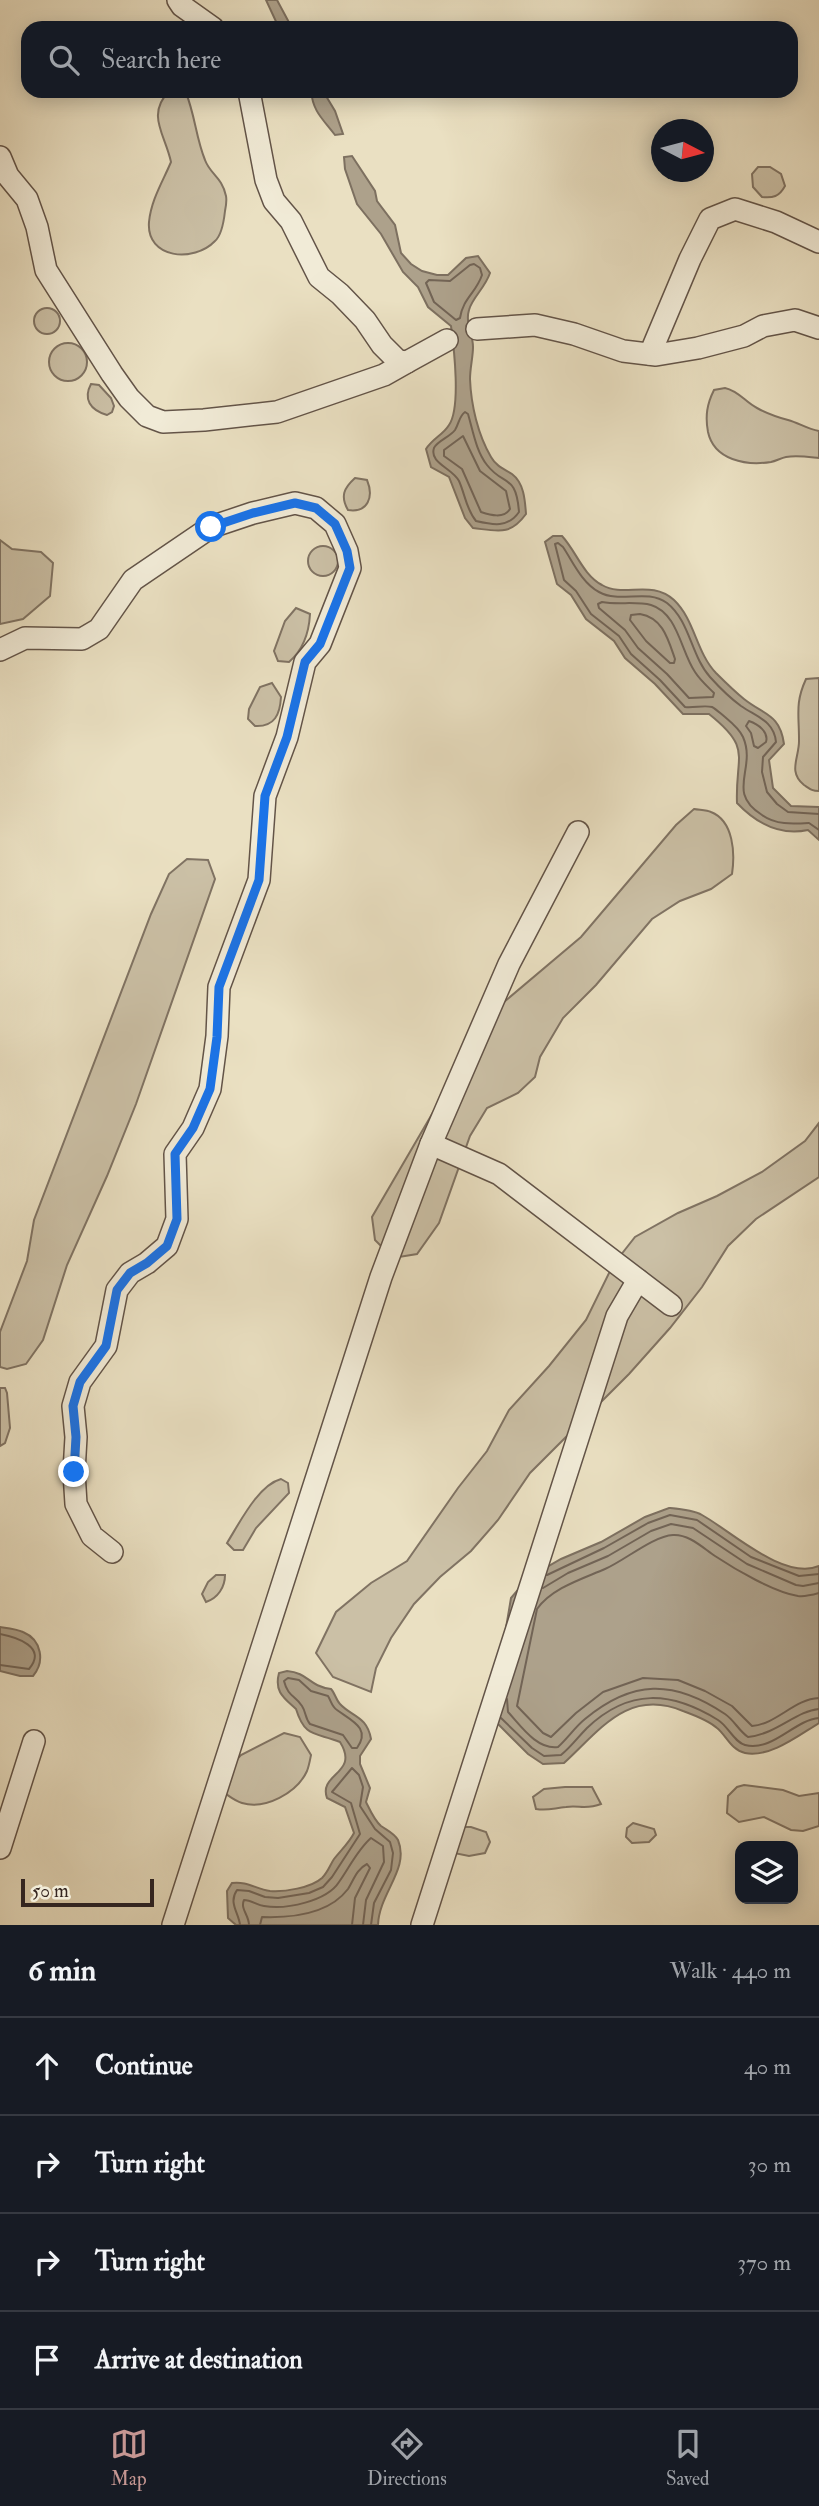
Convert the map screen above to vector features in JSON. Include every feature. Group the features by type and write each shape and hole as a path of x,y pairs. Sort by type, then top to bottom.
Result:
{"street":[{"path":"178,0 203,21"},
{"path":"250,98 266,180 274,201 291,221 319,276 365,320 382,345 398,361 407,362"},
{"path":"0,157 8,176 27,200 37,227 46,270 112,374 129,398 147,416 163,422 277,412 383,375 447,340"},
{"path":"650,354 710,219 735,209 776,222 819,242"},
{"path":"477,329 535,325 574,334 623,351 650,354 698,348 744,336 763,326 795,320 819,328"},
{"path":"0,650 26,638 82,639 99,629 132,580 211,527 253,513 295,503 316,508 335,524 347,551 350,568 320,644 305,662 287,737 265,796 259,880 219,987 217,1037 210,1089 193,1128 175,1154 177,1219 167,1246 130,1273 117,1290 106,1346 80,1382 73,1406 76,1503 92,1536 112,1552"},
{"path":"173,1925 377,1290 431,1144 509,964 578,832"},
{"path":"431,1144 499,1174 671,1305"},
{"path":"422,1925 617,1316 638,1280"},
{"path":"0,1848 34,1741"}],"shaded area":[{"path":"187,98 205,160 222,184 226,198 221,231 206,248 195,253 173,254 163,250 155,244 150,234 152,206 171,162 159,125 162,100"},
{"path":"758,167 770,167 781,174 785,186 778,195 762,197 753,187 752,174"},
{"path":"47,308 56,312 60,321 56,330 47,334 38,330 34,321 38,312"},
{"path":"68,343 81,349 87,362 81,375 68,381 55,375 49,362 55,349"},
{"path":"91,384 99,385 111,398 114,406 112,412 107,415 92,407 88,399"},
{"path":"725,388 765,412 819,431 819,458 790,456 771,462 751,463 724,455 711,441 707,415 714,390"},
{"path":"355,478 367,480 370,492 368,503 360,509 348,510 344,492"},
{"path":"0,540 12,549 41,552 53,563 50,596 23,619 0,624"},
{"path":"323,546 334,550 338,561 334,572 323,576 312,572 308,561 312,550"},
{"path":"296,608 310,614 307,634 302,647 289,662 278,661 274,651 285,621"},
{"path":"819,678 819,791 804,785 795,769 799,746 800,695 806,679"},
{"path":"272,683 281,697 278,714 272,722 255,726 248,719 249,709 260,687"},
{"path":"694,809 719,816 729,830 733,848 732,874 711,889 680,901 652,919 596,985 563,1018 540,1057 535,1077 518,1093 487,1108 470,1136 439,1223 417,1254 393,1258 375,1240 372,1217 491,1013 581,937 676,825"},
{"path":"187,859 208,860 215,879 136,1104 67,1265 43,1340 26,1364 7,1369 0,1367 0,1332 27,1261 34,1220 151,914 169,874"},
{"path":"819,1123 819,1177 756,1219 728,1246 702,1287 670,1328 629,1374 530,1473 498,1520 471,1551 414,1604 391,1638 376,1668 371,1692 333,1677 316,1653 336,1612 371,1583 407,1561 487,1451 509,1410 586,1320 613,1265 635,1237 762,1172 805,1141"},
{"path":"0,1388 5,1388 7,1393 10,1428 5,1443 0,1446"},
{"path":"281,1479 288,1483 289,1493 256,1528 243,1550 234,1550 227,1543 243,1516 265,1489"},
{"path":"216,1575 225,1575 224,1584 217,1595 206,1602 202,1594 208,1582"},
{"path":"284,1733 300,1737 311,1755 307,1771 296,1786 270,1802 251,1805 234,1800 223,1792 226,1771 241,1755"},
{"path":"744,1785 783,1790 799,1796 819,1793 819,1826 803,1831 791,1830 764,1817 739,1822 727,1813 728,1796 737,1787"},
{"path":"592,1787 601,1804 536,1809 533,1797 544,1789"},
{"path":"633,1823 654,1829 656,1835 649,1842 632,1843 626,1837 627,1828"},
{"path":"454,1827 471,1827 486,1832 490,1842 485,1853 469,1856 454,1853"}],"water":[{"path":"266,0 277,0 288,21 276,21"},
{"path":"313,98 327,98 343,134 335,135"},
{"path":"352,156 375,191 377,201 395,225 401,253 411,264 422,271 448,275 466,258 478,256 490,273 468,315 473,347 471,389 476,419 486,448 495,463 516,478 523,492 526,514 509,529 497,531 473,528 465,518 449,477 431,467 426,449 449,425 455,405 456,377 451,326 428,307 418,287 403,272 381,234 357,204 345,169 344,157"},
{"path":"553,536 562,536 585,569 602,585 619,590 656,591 674,600 681,608 709,665 733,690 770,716 779,727 784,744 769,760 773,788 791,806 819,807 819,840 808,830 788,831 760,822 737,803 739,754 732,736 709,714 683,714 655,684 625,658 614,641 586,619 571,595 557,584 545,542"},
{"path":"669,1508 702,1515 774,1561 805,1569 819,1566 819,1723 774,1749 755,1754 745,1753 736,1749 720,1731 705,1720 664,1705 646,1705 616,1716 564,1763 543,1764 528,1754 491,1717 511,1598 528,1578 561,1559 601,1542 645,1517"},
{"path":"0,1627 21,1631 34,1640 40,1658 33,1676 0,1671"},
{"path":"287,1671 300,1674 331,1689 340,1704 363,1721 369,1731 371,1739 360,1756 360,1764 370,1788 366,1802 379,1824 398,1840 401,1851 397,1871 383,1902 378,1925 236,1925 228,1918 227,1891 232,1883 276,1891 297,1889 311,1884 324,1876 354,1833 345,1807 327,1798 326,1790 328,1783 342,1767 345,1753 340,1742 307,1730 296,1709 281,1694 278,1685 279,1673"}],"route":[{"path":"74,1472 76,1437 73,1406 80,1382 106,1346 117,1290 130,1273 167,1246 177,1219 175,1154 193,1128 210,1089 217,1037 219,987 259,880 265,796 287,737 305,662 320,644 350,568 347,551 335,524 316,508 295,503 211,527"}]}
